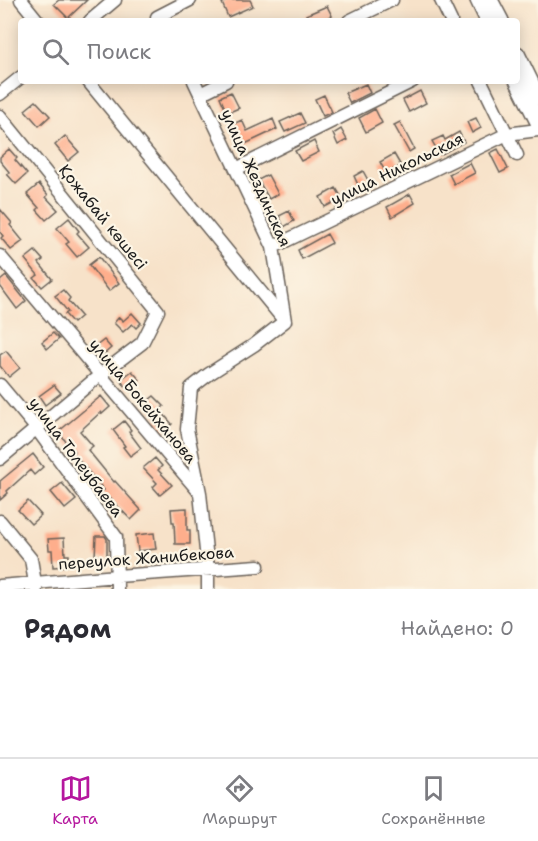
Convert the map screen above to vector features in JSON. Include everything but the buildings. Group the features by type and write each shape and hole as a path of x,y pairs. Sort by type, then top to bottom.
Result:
{"main road":[{"path":"478,0 487,18"},
{"path":"490,0 499,18"},
{"path":"520,60 538,97"},
{"path":"519,84 538,122"}],"street":[{"path":"21,0 36,18"},
{"path":"93,18 114,0"},
{"path":"160,18 190,0"},
{"path":"355,18 392,0"},
{"path":"441,0 450,18"},
{"path":"0,94 18,79"},
{"path":"90,84 285,321 191,388 187,429 200,493 208,589"},
{"name":"улица Жездинская","path":"195,84 273,247 285,321"},
{"path":"200,94 220,84"},
{"path":"236,169 407,84"},
{"path":"482,84 517,155"},
{"name":"Қожабай көшесі","path":"0,116 158,311 142,343 100,375"},
{"name":"улица Никольская","path":"273,247 507,134 538,130"},
{"name":"улица Бокейханова","path":"0,255 200,493"},
{"path":"0,459 100,375"},
{"name":"улица Толеубаева","path":"0,385 36,428 116,537 117,589"},
{"path":"0,521 32,559 36,586"},
{"name":"переулок Жанибекова","path":"0,586 36,586 117,576 258,566"}]}
